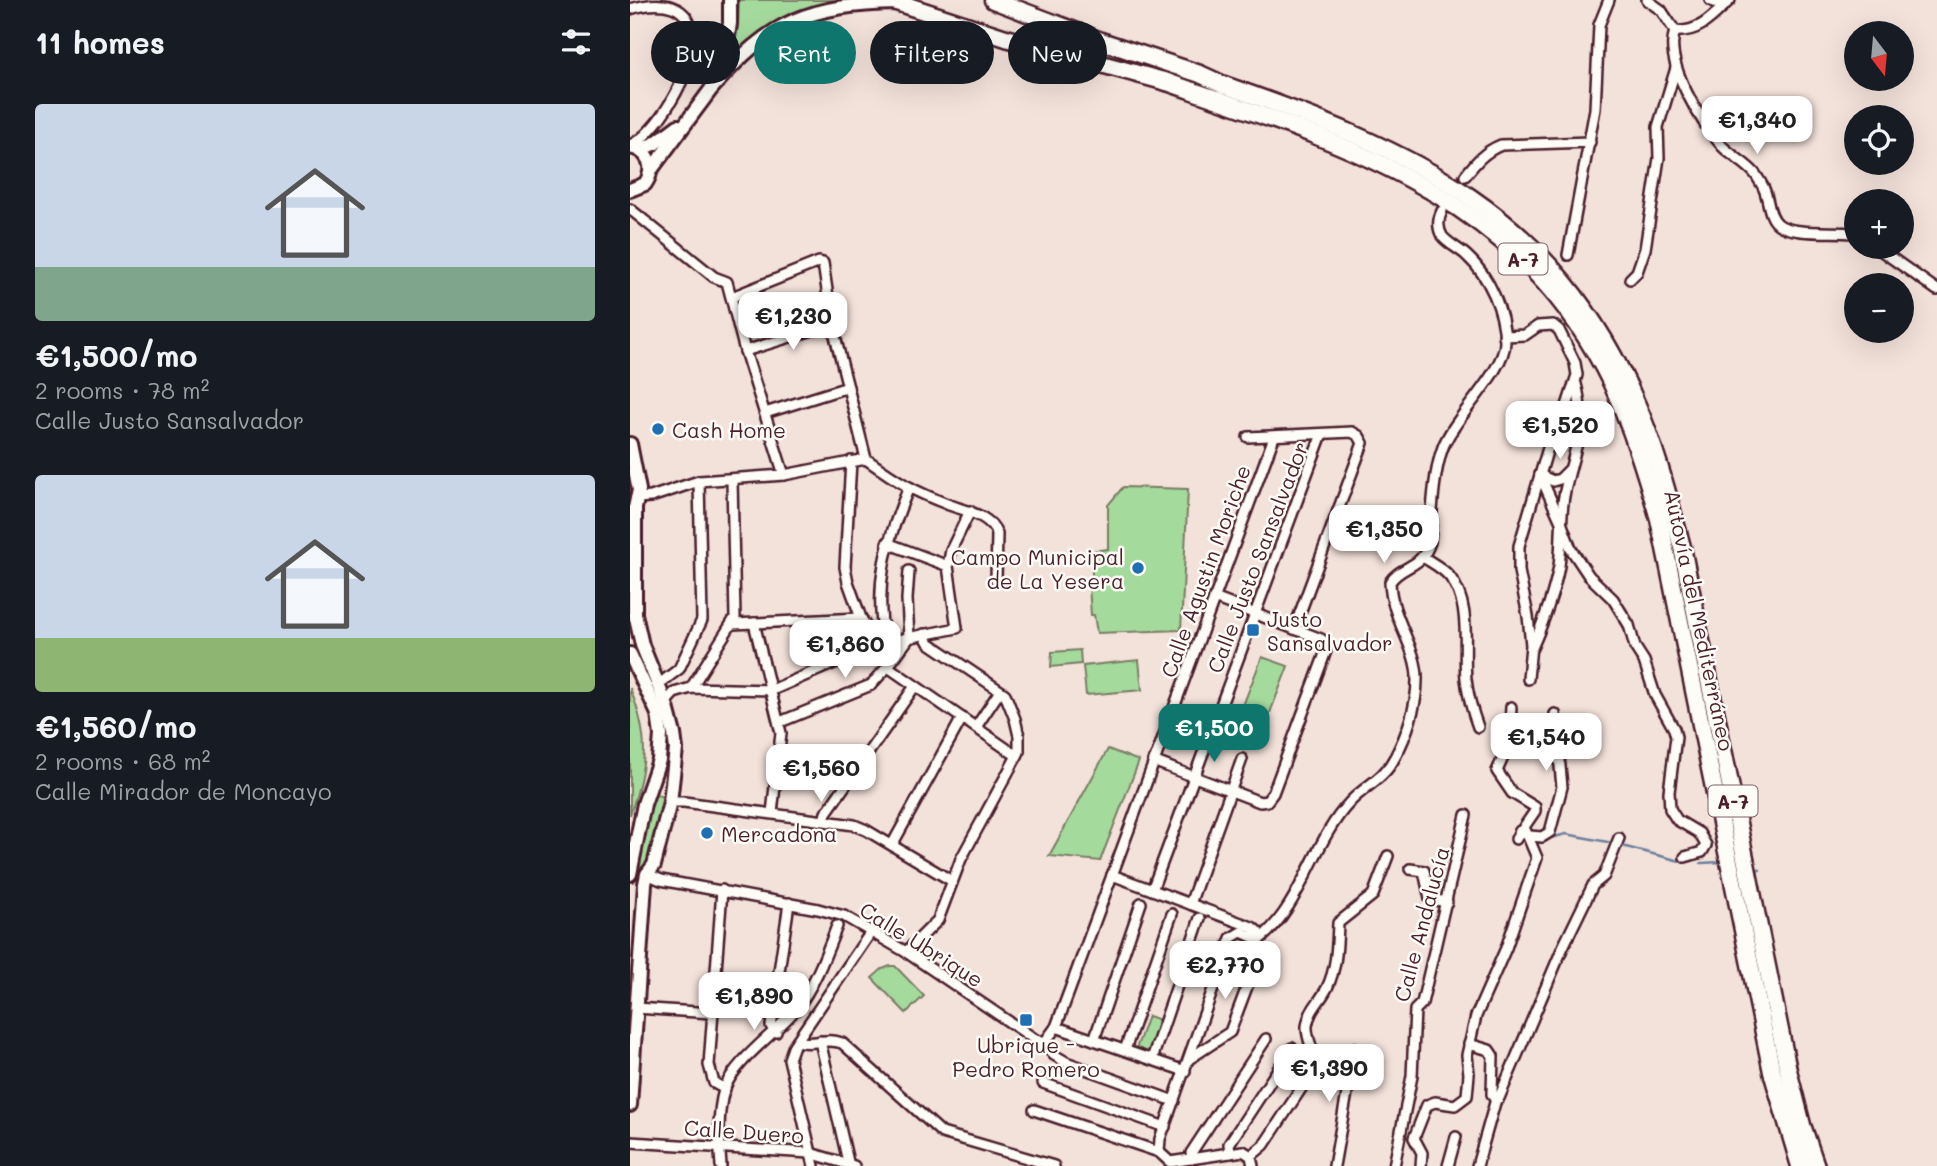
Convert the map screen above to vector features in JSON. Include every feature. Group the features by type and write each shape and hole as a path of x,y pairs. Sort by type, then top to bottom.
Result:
{"highway":[{"name":"Autovía del Mediterráneo","path":"993,0 1308,114 1412,161 1488,209 1522,237 1551,265 1596,324 1637,406 1672,508 1689,619 1762,986 1772,1072 1800,1166"},
{"name":"Autovía del Mediterráneo","path":"895,2 1006,38 1167,82 1293,126 1389,167 1452,202 1493,232 1537,274 1563,304 1587,339 1621,406 1636,442 1689,619"},
{"name":"Autovía del Mediterráneo","path":"1762,986 1788,1070 1801,1125 1816,1166"},
{"path":"1787,1125 1785,1138 1790,1166"}],"main road":[{"path":"633,147 668,135 679,124 709,79 722,34 721,0"},
{"path":"712,88 727,43 730,0"},
{"path":"631,191 645,184 651,170 712,88 756,42 787,23 843,6 895,2"},
{"path":"633,147 649,159 651,170"},
{"path":"630,444 639,490 633,499 635,614 642,645 665,703 676,749 670,803 654,865 647,874 630,1105"},
{"path":"630,653 657,714 661,735 659,760 646,798 630,874"},
{"path":"646,798 652,792 660,791 667,795 670,803"},
{"path":"631,863 636,873 647,874"}],"street":[{"path":"1568,255 1595,109 1599,25 1609,0"},
{"path":"1647,0 1661,10 1675,31 1672,50 1676,66 1708,130 1753,171 1764,187 1773,219 1779,225 1793,230 1844,233"},
{"path":"1710,0 1726,4"},
{"path":"630,9 657,1 679,9 687,19 693,43 677,89 656,126 633,147"},
{"path":"1675,31 1684,32 1702,27 1726,4"},
{"path":"1630,279 1637,272 1645,250 1659,158 1658,127 1676,66"},
{"path":"1465,176 1478,159 1501,145 1590,142"},
{"path":"630,209 714,277 727,282 784,475"},
{"path":"1259,940 1270,931 1287,909 1301,881 1350,803 1381,778 1395,758 1408,728 1417,679 1415,662 1394,612 1390,582 1394,576 1420,562 1423,557 1430,542 1443,448 1449,434 1497,364 1504,349 1504,336 1491,288 1470,259 1441,234 1438,219 1442,211"},
{"path":"1893,259 1937,290"},
{"path":"732,297 778,277 823,263 832,324 866,459 909,487 970,511 994,526 997,534 996,581"},
{"path":"746,351 832,324"},
{"path":"1504,336 1525,335 1544,325 1557,327 1575,363 1577,375 1576,384 1551,438 1519,546 1519,571 1528,616 1528,679"},
{"path":"1530,653 1559,566 1570,469 1581,422 1581,404 1576,384"},
{"path":"765,413 849,387"},
{"path":"1248,436 1356,433 1362,439 1363,447 1294,629"},
{"name":"Calle Justo Sansalvador","path":"1152,890 1322,434"},
{"name":"Calle Agustin Moriche","path":"1045,1042 1055,1027 1274,437"},
{"path":"633,499 699,481 784,475 866,459"},
{"path":"851,461 845,567 861,618 881,643 891,669 1017,756"},
{"path":"1540,475 1553,481 1566,475 1570,469"},
{"path":"1540,475 1578,562 1621,610 1629,625 1635,647 1644,661 1660,706 1674,729 1675,749 1668,792 1670,809 1677,820 1699,833 1706,845 1702,852 1685,857"},
{"path":"691,688 735,618 733,480"},
{"path":"659,684 679,669 702,620 699,481"},
{"path":"881,643 880,583 887,543 909,487"},
{"path":"665,703 674,693 691,688 772,690 881,643 957,628 948,566 951,550 970,511"},
{"path":"887,543 948,566"},
{"path":"1423,557 1449,575 1458,596 1466,630 1468,696 1478,727"},
{"path":"780,722 871,685 889,665 909,638 906,599 909,571"},
{"path":"1153,761 1264,802 1271,797 1327,648 1321,639 1214,598"},
{"path":"733,624 861,618"},
{"path":"754,623 780,722 772,813"},
{"path":"906,952 938,920 944,909 952,881 975,831 1017,756 1019,736 1011,704 1005,694 929,643 924,634"},
{"path":"824,820 915,686"},
{"path":"976,727 1000,691"},
{"path":"1421,1166 1422,1153 1414,1138 1424,1109 1435,1102 1455,1105 1467,1096 1469,1044 1476,1016 1506,948 1537,859 1527,833 1535,808 1512,793 1497,771 1509,744 1511,707"},
{"path":"1516,839 1527,833 1542,837 1550,832 1561,796 1555,714"},
{"path":"892,845 962,718"},
{"path":"1190,904 1242,759"},
{"path":"670,803 684,802 854,825 952,881"},
{"name":"Calle Andalucía","path":"1394,1166 1412,1076 1415,1010 1422,1003 1466,815"},
{"path":"1478,1166 1496,1099 1501,1096 1563,947 1593,885 1604,876 1619,838"},
{"path":"1251,1156 1264,1145 1314,1069 1315,1060 1309,1045 1307,1023 1311,1011 1326,990 1335,966 1338,923 1373,895 1388,856"},
{"path":"1410,869 1424,872 1430,899 1447,902"},
{"name":"Calle Ubrique","path":"647,874 661,880 789,903 844,916 906,952 1036,1040 1045,1042 1054,1055 1066,1062 1174,1101"},
{"path":"1112,875 1255,928 1259,940 1258,960 1230,1032 1189,1059"},
{"path":"722,890 709,1065 714,1083 725,1089"},
{"path":"776,1032 771,1026 789,903"},
{"path":"1094,1040 1141,903"},
{"path":"1125,1050 1172,914"},
{"path":"1152,1059 1200,918"},
{"path":"721,1166 719,1123 725,1089 749,1056 776,1032 798,1007 810,988 837,926"},
{"path":"814,1166 789,1059 797,1041 872,932"},
{"path":"1159,1152 1164,1127 1231,938 1241,932 1259,940"},
{"path":"636,1008 712,1013"},
{"path":"1055,1027 1185,1071"},
{"path":"1192,1159 1191,1153 1266,1039"},
{"path":"797,1041 806,1043 835,1040 842,1043 942,1133 1054,1166"},
{"path":"820,1041 851,1166"},
{"path":"1469,1044 1489,1050 1493,1056 1492,1094 1496,1099"},
{"path":"1230,1153 1229,1144 1292,1048"},
{"path":"1334,1166 1355,1048"},
{"path":"1044,1083 1164,1127"},
{"path":"1034,1111 1159,1152 1170,1162 1243,1151 1251,1156 1253,1166"},
{"path":"1448,1166 1455,1137"},
{"name":"Calle Duero","path":"630,1142 810,1153 851,1166"}],"green space":[{"path":"739,0 849,0 795,15 783,21 754,21 754,39 740,50"},
{"name":"Campo Municipal de La Yesera","path":"1123,487 1188,489 1181,630 1097,633 1094,615 1091,615 1089,585 1092,584 1092,551 1108,549 1108,505"},
{"path":"1080,650 1081,664 1051,667 1052,652"},
{"path":"1262,657 1288,666 1268,718 1242,708"},
{"path":"1139,660 1142,690 1086,695 1083,666"},
{"path":"630,688 641,722 644,752 640,782 630,815"},
{"path":"1108,749 1139,761 1100,861 1049,856"},
{"path":"657,795 661,796 665,803 649,866 641,869 636,864 652,799"},
{"path":"890,966 895,966 924,996 906,1013 872,978"},
{"path":"1148,1016 1160,1020 1147,1052 1136,1049"}],"waterway":[{"path":"1547,839 1566,834 1613,843"},
{"path":"1622,846 1680,861"},
{"path":"1701,863 1722,862"},
{"path":"1753,867 1760,870"}],"place":[{"name":"Cash Home","path":"658,429"},
{"name":"Campo Municipal de La Yesera","path":"1138,568"},
{"name":"Justo Sansalvador","path":"1253,630"},
{"name":"Mercadona","path":"707,833"},
{"name":"Ubrique - Pedro Romero","path":"1026,1020"}]}
